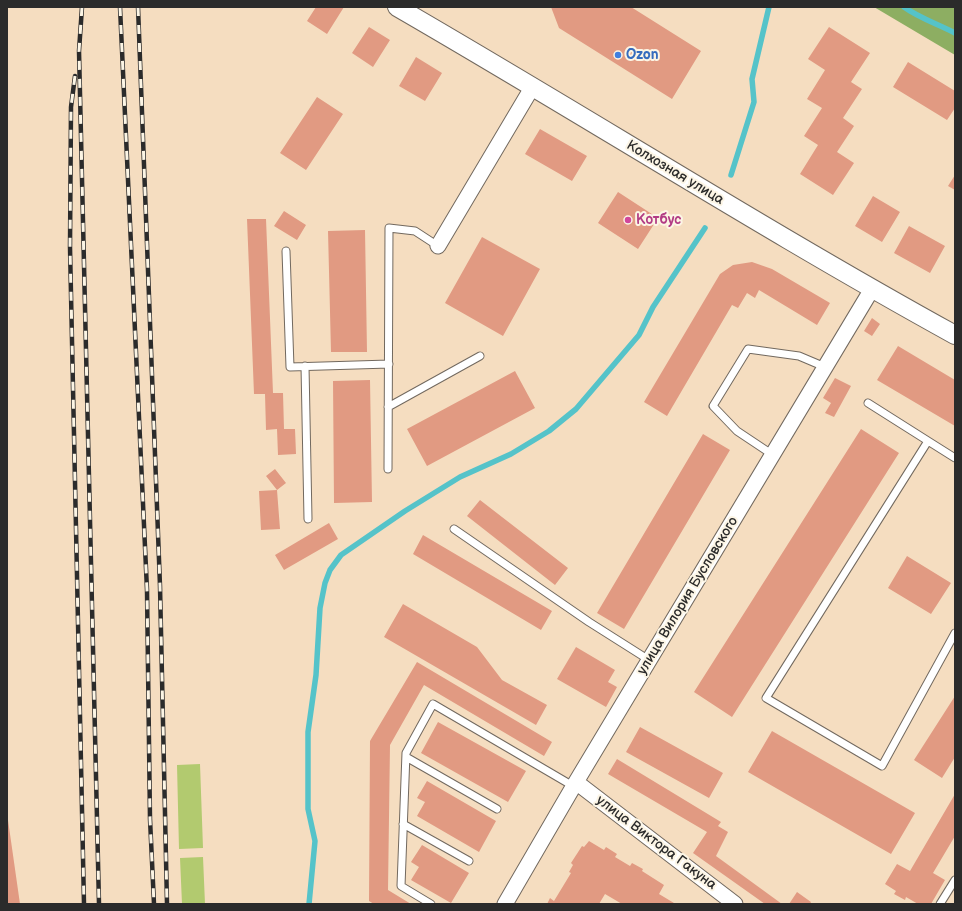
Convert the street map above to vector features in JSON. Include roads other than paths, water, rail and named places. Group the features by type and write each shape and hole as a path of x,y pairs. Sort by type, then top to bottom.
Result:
{"street":[{"name":"Колхозная улица","path":"397,7 533,86 753,221 955,335"},
{"path":"438,246 533,86"},
{"name":"улица Вилория Бусловского","path":"505,904 575,784 872,289"},
{"name":"улица Виктора Гакуна","path":"575,784 735,904"}],"lane":[{"path":"388,469 389,228 415,231 438,246"},
{"path":"286,251 290,367 389,364"},
{"path":"773,455 737,431 713,406 748,349 799,356 825,367"},
{"path":"388,407 480,356"},
{"path":"305,366 308,519"},
{"path":"868,403 955,458"},
{"path":"928,441 766,698 882,766 955,633"},
{"path":"454,529 589,622 649,660"},
{"path":"431,904 401,886 406,753 433,704 575,784"},
{"path":"406,757 497,809"},
{"path":"403,824 469,861"},
{"path":"940,904 955,880"}],"waterway":[{"path":"731,175 754,102 752,79 769,7"},
{"path":"904,7 922,18 955,33"},
{"path":"309,904 315,841 308,809 308,732 316,675 320,608 325,583 330,570 341,555 405,511 460,477 511,454 549,431 576,409 639,335 653,307 705,228"}],"railway":[{"path":"82,7 79,51 99,904"},
{"path":"120,7 147,590 150,819 154,904"},
{"path":"138,7 160,586 167,904"},
{"path":"75,76 71,107 70,247 84,904"}],"place":[{"name":"Ozon","path":"618,55"},
{"name":"Котбус","path":"628,220"}]}
